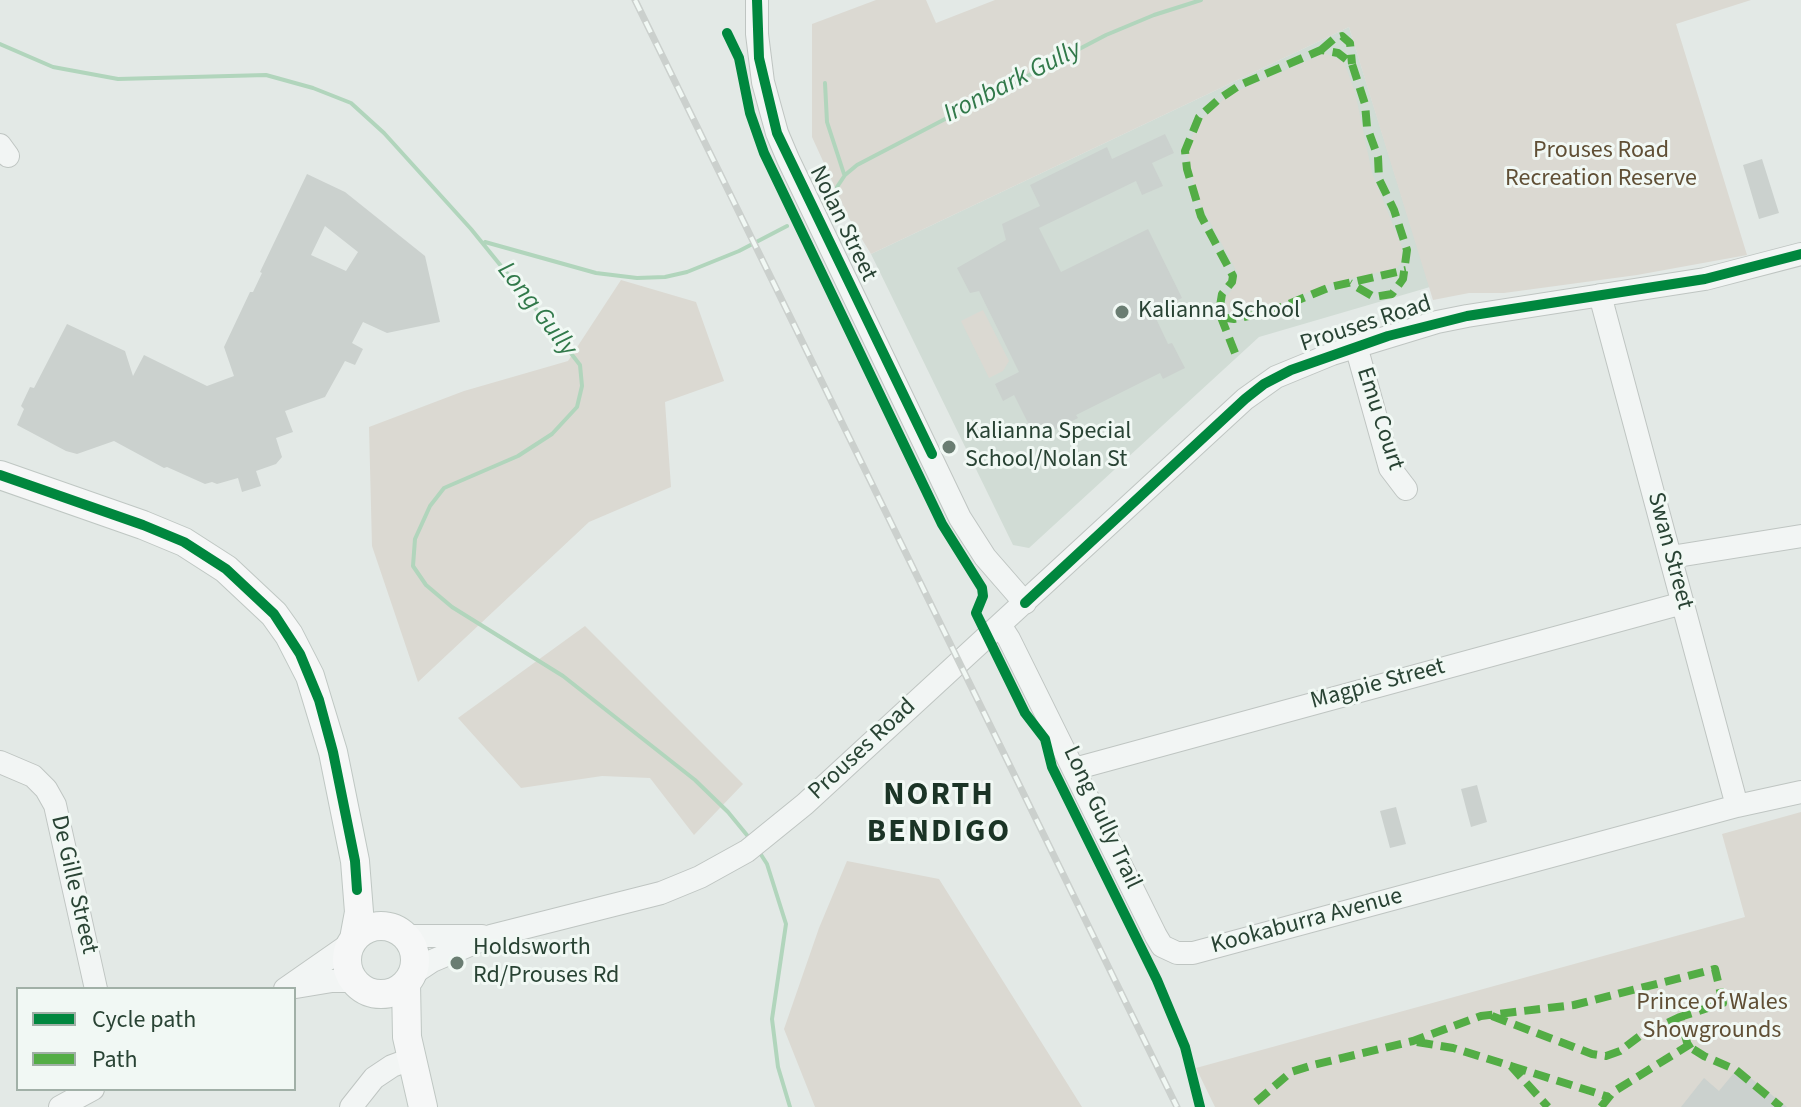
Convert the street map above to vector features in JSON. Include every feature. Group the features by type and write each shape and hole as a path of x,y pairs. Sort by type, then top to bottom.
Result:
{"main road":[{"path":"0,475 184,542 226,569 258,597 289,635 319,700 355,861 359,912 347,963 387,1022 406,1060 422,1107"},
{"path":"355,861 376,902 414,955 405,1017 406,1060"},
{"path":"353,941 363,931 373,927 400,933"},
{"path":"363,987 390,993 409,979"}],"street":[{"name":"Nolan Street","path":"757,0 757,34 763,82 777,133 788,159 960,518 985,557 1025,603"},
{"name":"Prouses Road","path":"409,979 432,961 491,936 661,893 708,873 754,846 1261,386 1307,363 1413,328 1467,316 1730,274 1801,254"},
{"name":"Swan Street","path":"1600,295 1737,806"},
{"name":"Emu Court","path":"1356,346 1390,468 1406,489"},
{"path":"1671,557 1801,536"},
{"name":"Magpie Street","path":"1074,769 1683,603"},
{"name":"Kookaburra Avenue","path":"1000,625 1156,936 1167,949 1182,954 1737,806 1801,792"},
{"name":"De Gille Street","path":"0,762 33,776 46,789 55,805 96,987"},
{"name":"Prouses Road","path":"400,933 491,936"},
{"path":"289,987 353,941"},
{"path":"296,987 332,981 363,987"},
{"path":"351,1107 374,1078 406,1060"},
{"path":"60,1107 89,1091"}],"shaded area":[{"name":"Kalianna School","path":"1349,27 1430,287 1259,337 1029,548 1013,545 871,254"}],"green space":[{"name":"Prouses Road Recreation Reserve","path":"876,0 926,0 936,23 995,0 1751,0 1676,24 1747,255 1637,275 1504,293 1469,293 1433,300 1349,27 871,254 849,218 812,137 812,24"},
{"path":"1325,53 1344,62 1355,92 1372,173 1402,247 1402,261 1397,268 1333,283 1277,305 1232,314 1225,306 1226,297 1234,287 1238,274 1196,196 1188,155 1191,139 1200,120 1228,95"},
{"path":"621,280 696,302 724,381 665,402 671,487 589,522 418,682 372,546 369,427 464,391 568,361"},
{"path":"983,310 1009,361 1003,371 989,378 961,321"},
{"path":"585,626 743,784 694,835 650,778 602,776 521,788 458,718"},
{"name":"Prince of Wales Showgrounds","path":"1801,812 1801,1107 1215,1107 1196,1068 1745,917 1722,834"},
{"path":"847,861 939,879 1082,1107 815,1107 784,1029 819,928"}],"building":[{"path":"1165,134 1174,153 1152,163 1163,186 1142,195 1136,181 1039,228 1061,272 1148,229 1182,298 1153,312 1168,344 1172,343 1185,368 1163,379 1160,373 1036,439 1014,395 1003,401 995,384 1019,372 979,291 970,293 957,268 1006,240 1002,224 1040,206 1030,185 1107,147 1112,159"},
{"path":"1762,159 1779,213 1759,219 1743,165"},
{"path":"307,174 345,192 425,256 440,322 387,333 363,322 352,343 363,349 355,365 345,361 325,397 285,411 293,432 276,438 282,457 276,464 256,471 261,486 242,492 238,478 205,484 164,468 114,441 77,454 17,425 30,387 34,388 67,324 125,351 133,376 144,355 207,386 234,376 224,347","holes":["325,226 358,252 346,271 311,255"]},
{"path":"1477,785 1487,822 1471,827 1461,789"},
{"path":"1396,807 1406,844 1390,848 1380,811"},
{"path":"1738,1068 1787,1107 1681,1107 1704,1078 1719,1091"}],"waterway":[{"name":"Ironbark Gully","path":"837,187 857,165 1106,35 1201,0"},
{"name":"Long Gully","path":"0,44 53,67 118,79 266,75 351,103 384,133 471,229 549,325 580,365 582,386 577,407 552,434 518,456 444,488 430,506 415,539 413,566 426,585 452,607 563,676 695,780 751,840"},
{"path":"825,83 827,122 844,174"},
{"name":"Ironbark Gully","path":"485,242 596,273 637,278 665,277 687,272 739,251 787,226"},
{"name":"Long Gully","path":"758,850 767,864 786,924 772,1019 778,1067 790,1107"}],"railway":[{"path":"635,0 1177,1107"}],"marked path":[{"path":"1321,50 1342,36 1350,43 1352,64"},
{"path":"1235,353 1219,312 1222,294 1233,276 1201,216 1185,151 1199,117 1219,99 1240,85 1321,50 1338,53 1352,64 1365,104 1367,127 1378,157 1379,179 1394,210 1407,250 1403,279 1392,294 1374,297 1350,283"},
{"path":"1220,317 1234,319 1269,312 1330,287 1406,270"},
{"path":"1256,1102 1291,1072 1413,1041 1481,1016 1574,1005 1715,969 1723,1003 1680,1017 1688,1046 1736,1070 1781,1107"},
{"path":"1492,1016 1592,1054 1606,1056 1680,1017"},
{"path":"1601,1107 1613,1092 1705,1035"},
{"path":"1417,1042 1453,1048 1511,1066 1548,1107"},
{"path":"1511,1066 1609,1097"}],"cycle path":[{"path":"757,0 759,58 777,133 932,454"},
{"name":"Long Gully Trail","path":"727,33 739,58 750,113 764,153 942,524 982,588 983,596 976,613 1025,713 1045,739 1052,767 1157,980 1185,1047 1200,1107"},
{"path":"1025,603 1245,399 1264,384 1291,370 1388,336 1467,316 1705,279 1801,254"},
{"path":"0,475 184,542 226,569 274,614 300,654 319,700 355,861 357,890"}],"place":[{"name":"Kalianna School","path":"1122,312"},
{"name":"Kalianna Special School/Nolan St","path":"949,447"},
{"name":"Holdsworth Rd/Prouses Rd","path":"457,963"}],"district":[{"name":"NORTH BENDIGO","path":"939,816"}]}
